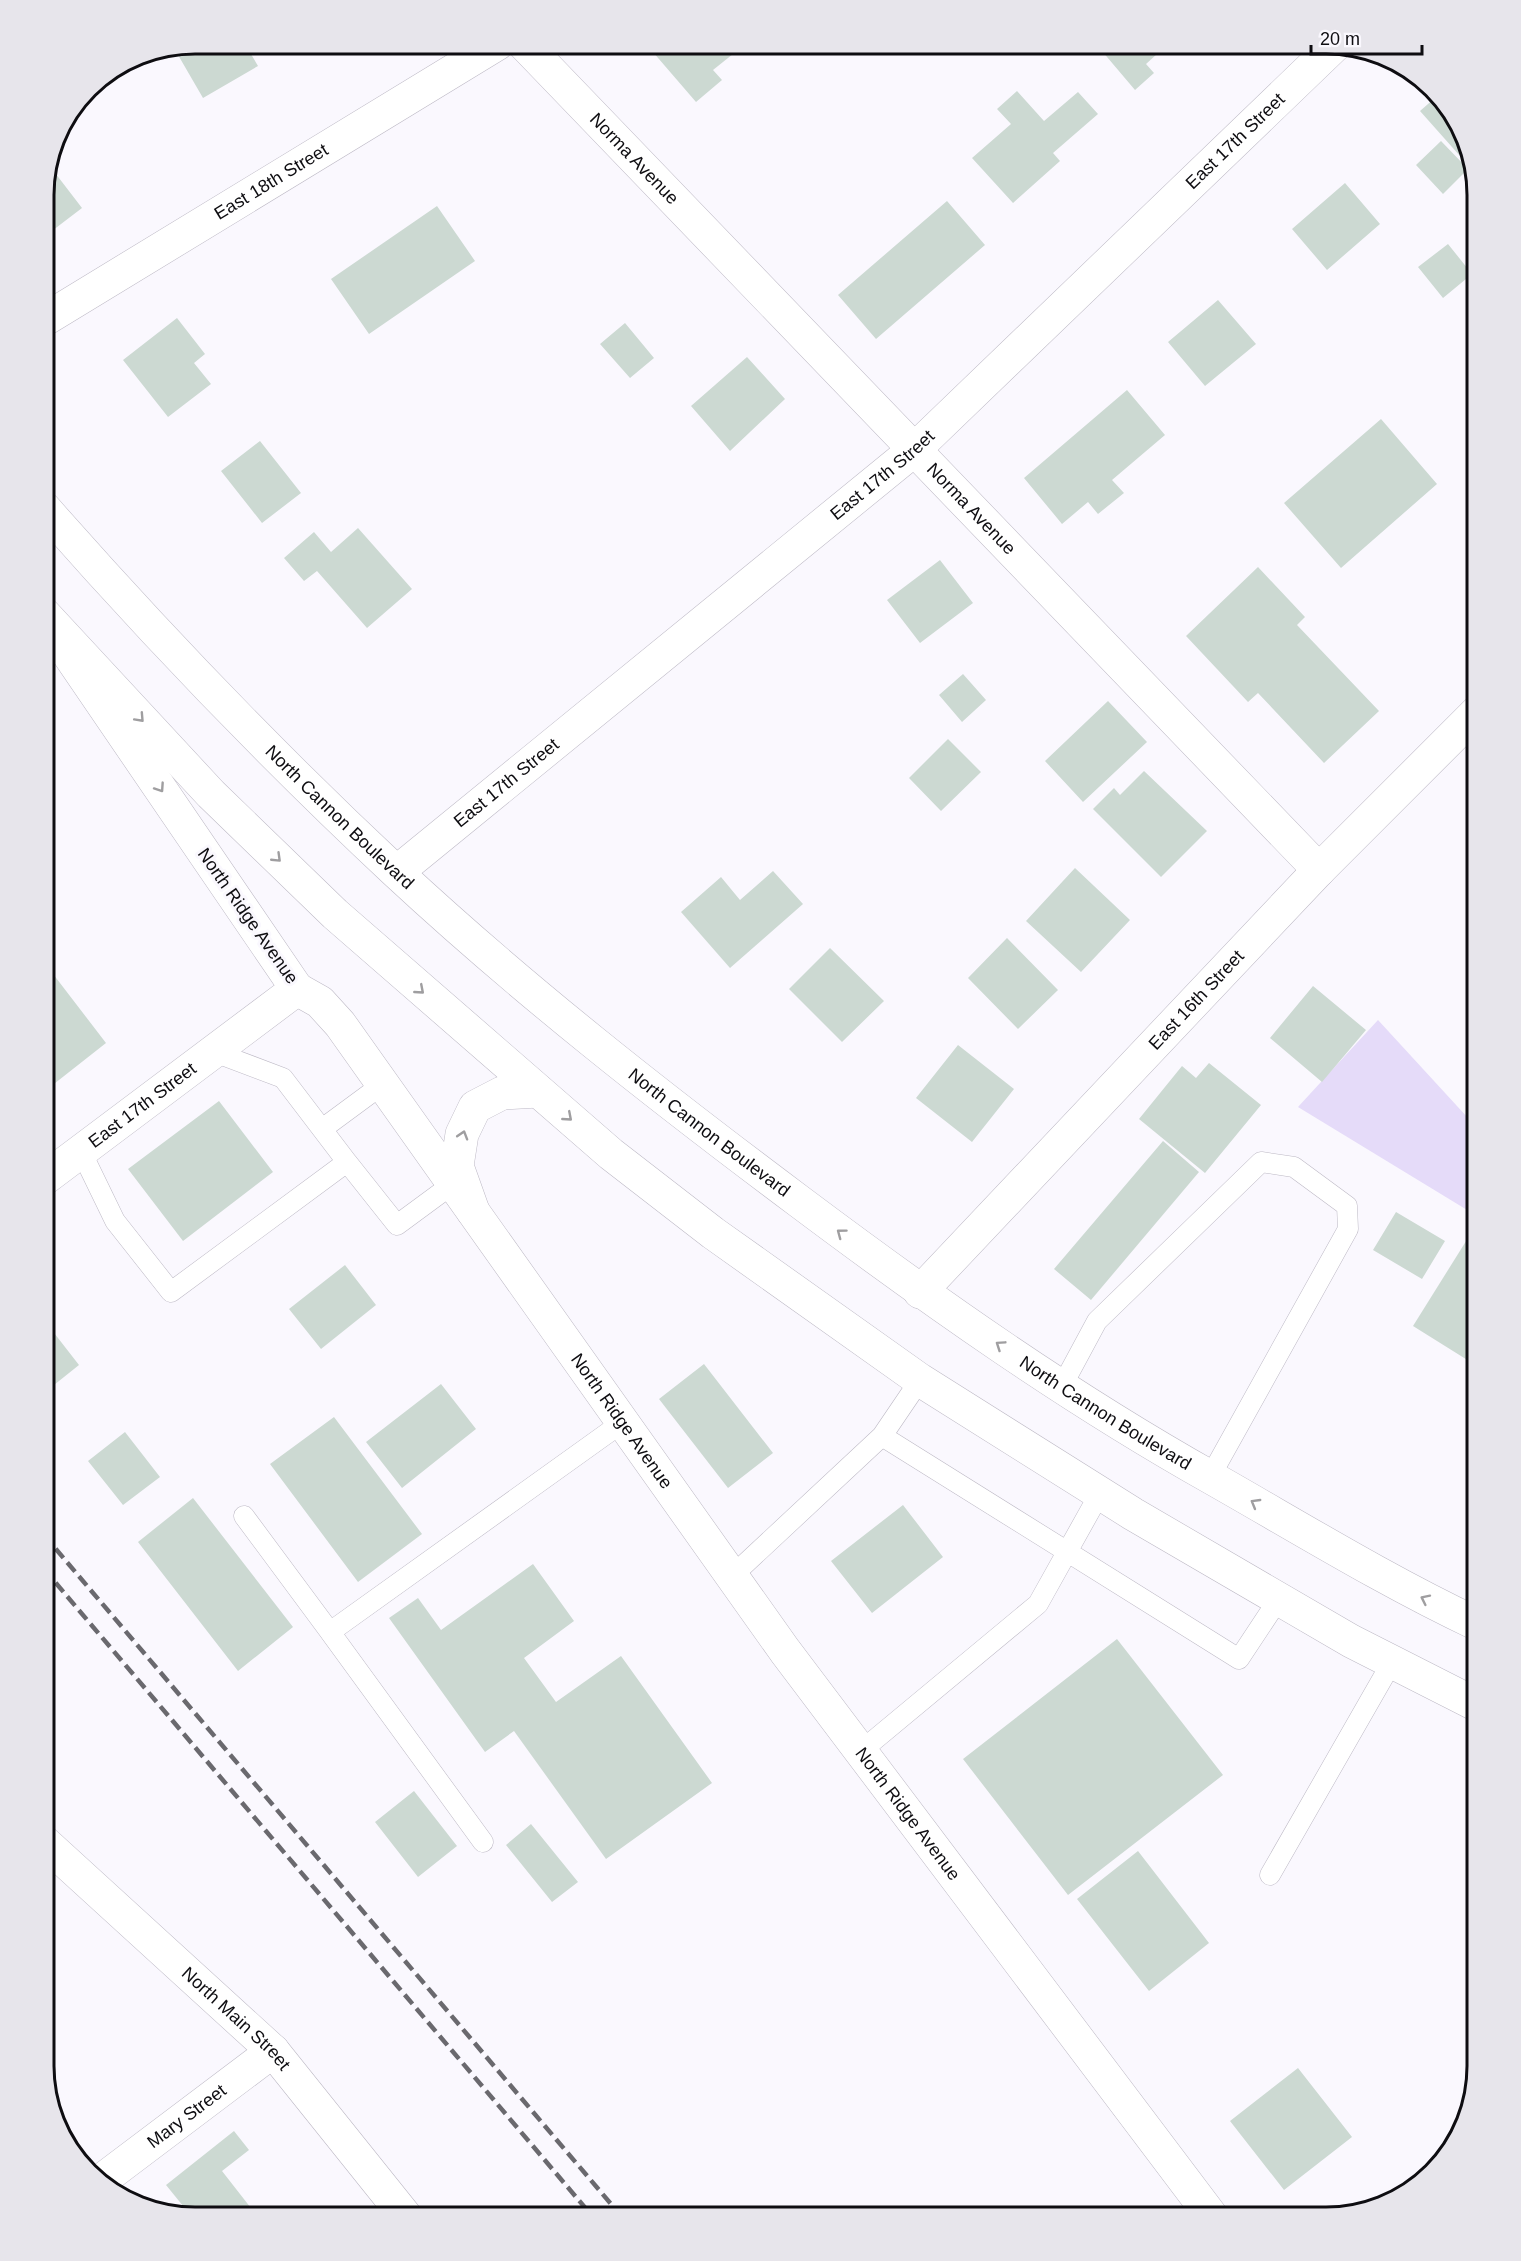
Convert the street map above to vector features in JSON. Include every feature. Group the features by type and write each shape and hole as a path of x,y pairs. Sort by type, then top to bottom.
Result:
{"street":[{"name":"East 18th Street","path":"54,314 482,54"},
{"name":"Norma Avenue","path":"534,54 1319,870"},
{"name":"East 17th Street","path":"397,872 914,450 1326,54"},
{"name":"North Cannon Boulevard","path":"54,519 113,586 208,686 397,872 633,1073 726,1147 920,1292 1062,1386 1210,1477 1419,1597 1467,1619"},
{"path":"54,625 211,794 335,914 611,1154 713,1233 920,1380 1100,1493 1278,1600 1467,1700"},
{"name":"North Ridge Avenue","path":"54,633 297,989 320,1002 340,1024 732,1576 1204,2207"},
{"name":"East 16th Street","path":"920,1292 1319,870 1467,723"},
{"name":"East 17th Street","path":"54,1171 297,989"},
{"path":"473,1211 457,1166 462,1134 475,1107 502,1093 538,1091"},
{"name":"North Main Street","path":"54,1851 273,2051 398,2207"},
{"name":"Mary Street","path":"107,2176 273,2051"}],"lane":[{"path":"214,1052 283,1078 397,1225 454,1183"},
{"path":"322,1129 383,1084"},
{"path":"81,1151 115,1221 171,1292 347,1162"},
{"path":"1062,1386 1097,1321 1261,1162 1294,1167 1347,1206 1348,1229 1210,1477"},
{"path":"732,1576 882,1436 920,1380"},
{"path":"330,1632 622,1422"},
{"path":"882,1436 1239,1659 1278,1600"},
{"path":"861,1751 1038,1604 1100,1493"},
{"path":"244,1516 483,1842"},
{"path":"1270,1875 1392,1662"}],"shaded area":[{"path":"1378,1020 1467,1117 1467,1210 1298,1107"}],"building":[{"path":"251,54 258,66 203,98 178,55"},
{"path":"655,54 733,54 713,70 722,80 696,102"},
{"path":"1104,54 1157,54 1146,64 1154,73 1135,90"},
{"path":"1017,91 1044,121 1078,92 1098,114 1053,153 1060,161 1013,203 972,158 1011,124 997,109"},
{"path":"1431,101 1448,125 1461,155 1460,156 1420,111"},
{"path":"1441,141 1463,164 1465,172 1443,194 1416,165"},
{"path":"56,174 82,208 54,229"},
{"path":"1345,183 1380,224 1327,270 1292,229"},
{"path":"947,201 985,245 876,339 838,295"},
{"path":"437,206 475,261 369,334 331,279"},
{"path":"1448,244 1467,268 1467,278 1443,298 1418,267"},
{"path":"1218,300 1256,344 1205,386 1168,342"},
{"path":"177,318 205,354 194,363 211,384 168,417 123,360"},
{"path":"625,323 654,358 630,378 600,344"},
{"path":"747,357 785,399 730,451 691,406"},
{"path":"1127,390 1165,435 1112,480 1124,493 1098,514 1088,502 1062,524 1024,478"},
{"path":"1381,419 1437,484 1341,568 1284,503"},
{"path":"260,441 301,493 262,523 221,471"},
{"path":"358,528 412,589 367,628 317,571 304,581 284,558 314,532 331,552"},
{"path":"940,560 973,603 920,643 887,600"},
{"path":"1258,567 1305,617 1297,625 1379,711 1324,763 1258,693 1248,702 1186,636"},
{"path":"963,674 986,700 962,722 939,695"},
{"path":"1108,701 1147,742 1083,802 1045,761"},
{"path":"948,739 981,772 941,811 909,778"},
{"path":"1144,771 1207,831 1161,877 1093,809 1114,788 1120,795"},
{"path":"1075,868 1130,920 1081,972 1026,921"},
{"path":"773,871 803,904 730,968 681,912 721,877 740,900"},
{"path":"1007,938 1058,990 1018,1029 968,978"},
{"path":"830,948 884,1001 842,1042 789,989"},
{"path":"54,975 106,1043 54,1084"},
{"path":"1313,986 1366,1030 1322,1082 1270,1038"},
{"path":"958,1045 1014,1089 972,1142 916,1098"},
{"path":"1209,1063 1261,1105 1205,1173 1139,1119 1182,1066 1196,1078"},
{"path":"219,1101 273,1172 183,1241 128,1169"},
{"path":"1163,1141 1199,1172 1091,1300 1054,1269"},
{"path":"1396,1212 1445,1241 1422,1279 1373,1250"},
{"path":"1467,1240 1467,1360 1413,1326"},
{"path":"345,1265 376,1305 321,1349 289,1309"},
{"path":"54,1333 79,1365 54,1385"},
{"path":"704,1364 773,1453 728,1488 659,1399"},
{"path":"441,1384 476,1429 402,1488 366,1442"},
{"path":"334,1417 422,1534 358,1582 270,1464"},
{"path":"125,1432 160,1477 123,1505 88,1461"},
{"path":"193,1498 293,1627 238,1671 138,1542"},
{"path":"903,1505 943,1557 872,1613 831,1561"},
{"path":"533,1564 574,1621 524,1658 556,1702 621,1656 712,1783 606,1859 514,1731 485,1752 389,1618 418,1598 441,1630"},
{"path":"1117,1639 1223,1775 1068,1895 963,1759"},
{"path":"414,1791 457,1846 418,1877 375,1822"},
{"path":"531,1824 578,1882 552,1902 506,1845"},
{"path":"1138,1851 1209,1943 1149,1991 1077,1899"},
{"path":"1298,2068 1352,2137 1284,2190 1230,2121"},
{"path":"234,2131 249,2150 222,2171 250,2207 184,2207 166,2185"}],"railway":[{"path":"54,1547 614,2207"},
{"path":"54,1581 585,2207"}]}
